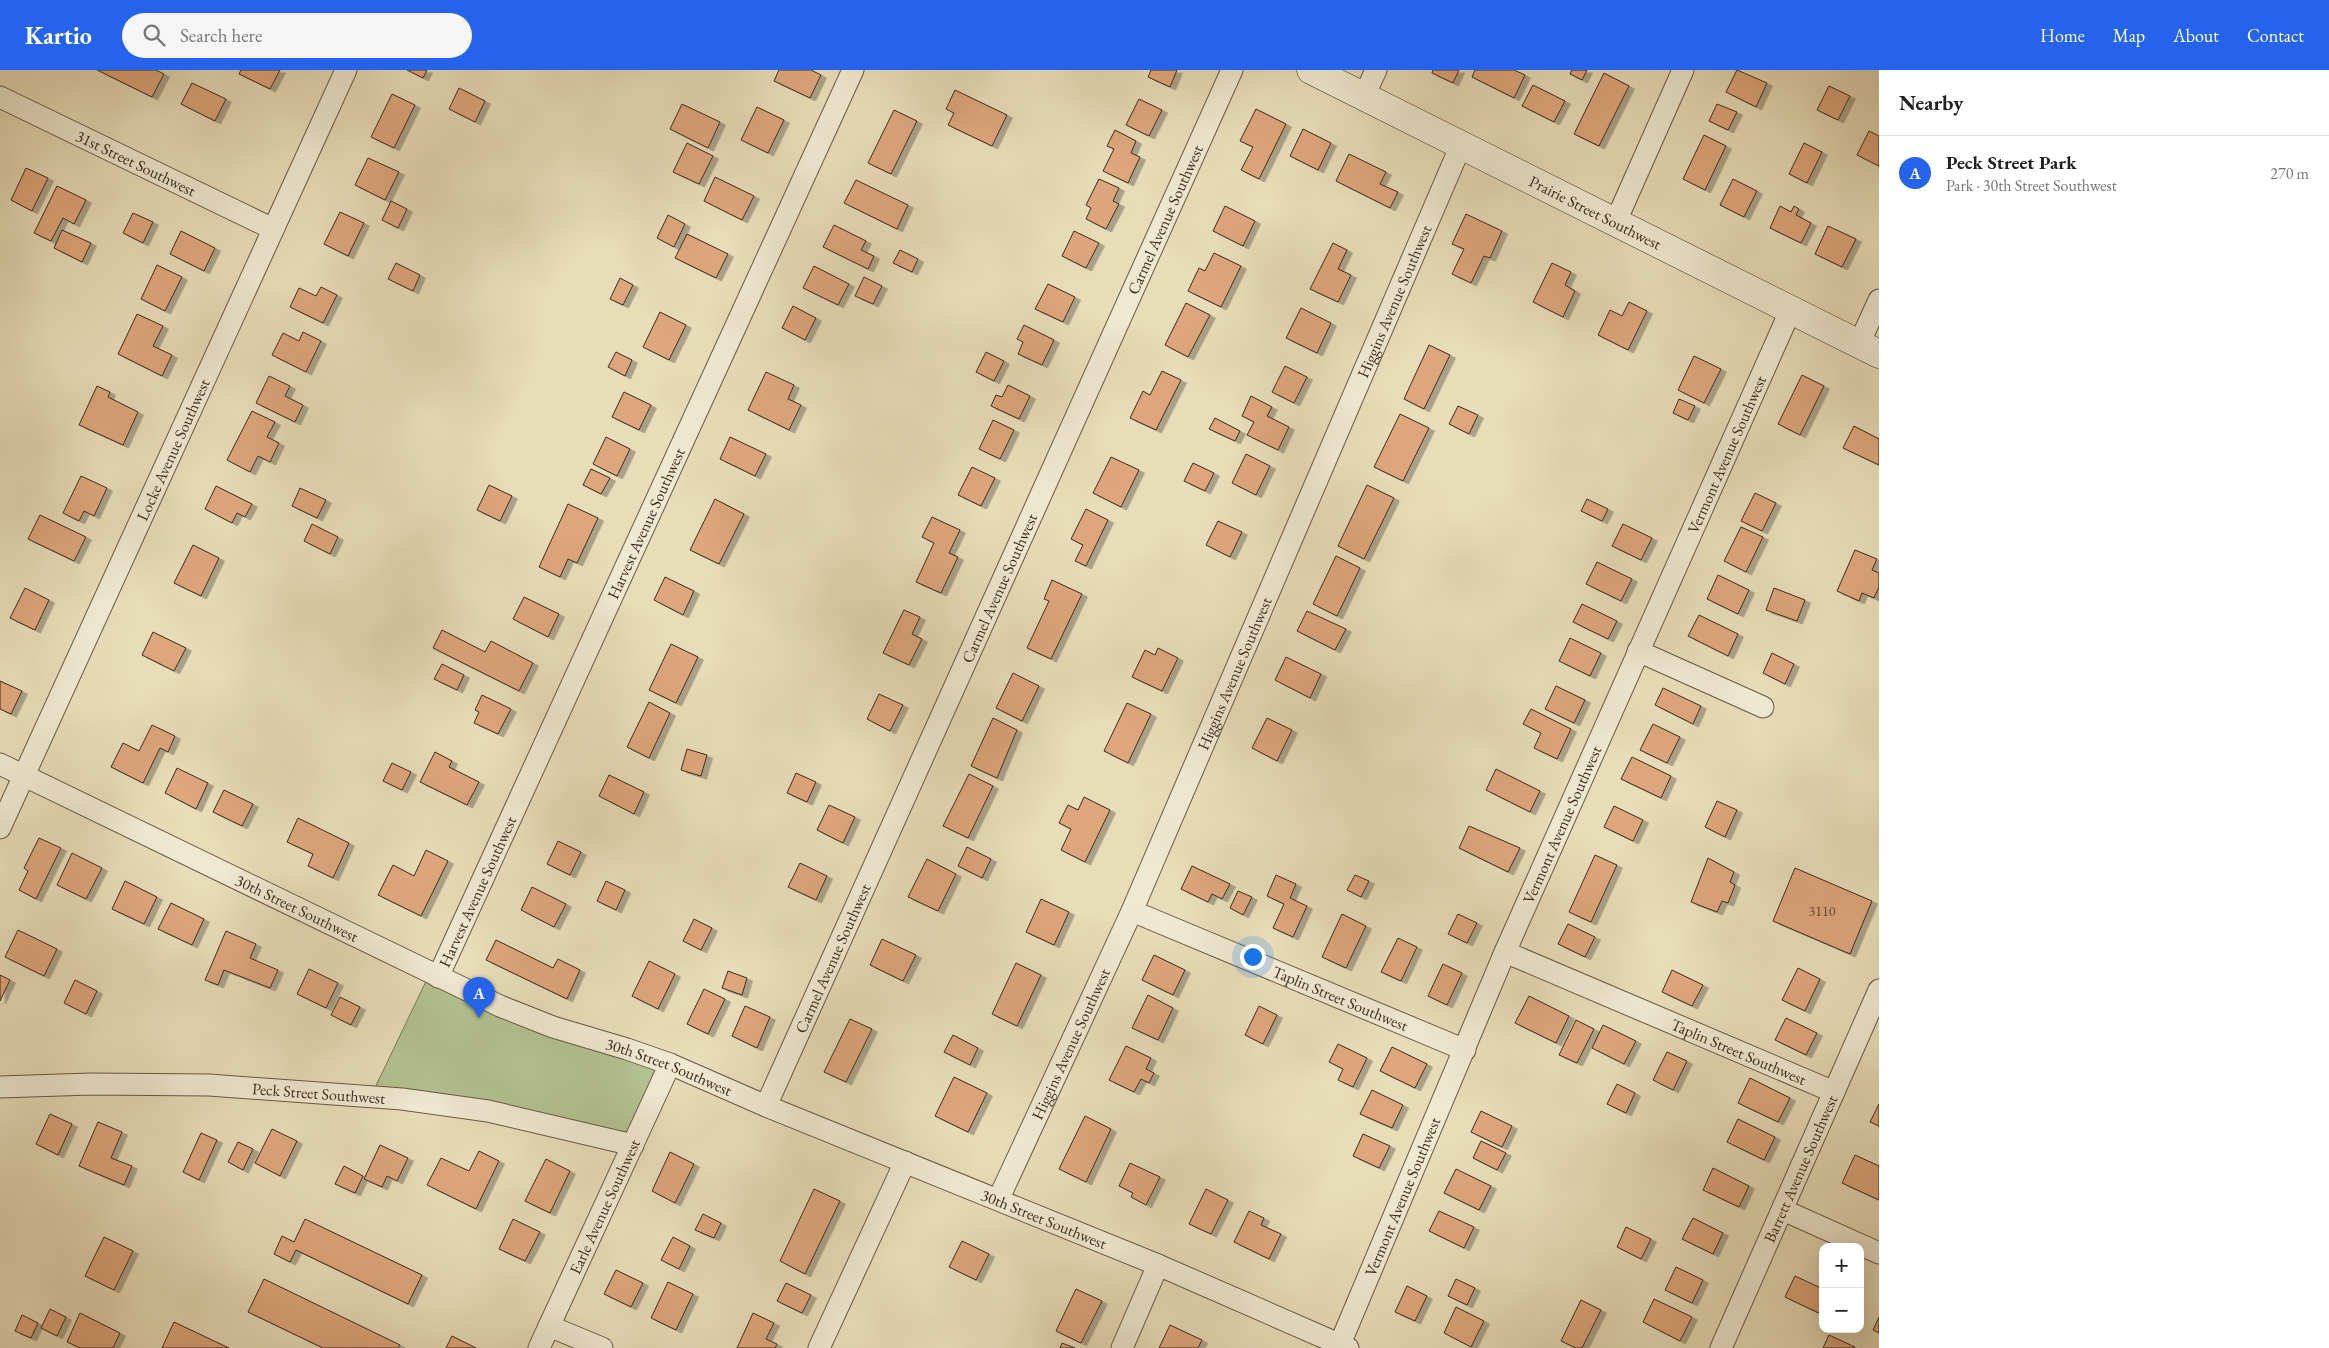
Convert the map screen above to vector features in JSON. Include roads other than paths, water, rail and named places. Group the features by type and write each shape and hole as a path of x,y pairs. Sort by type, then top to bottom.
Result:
{"street":[{"name":"Locke Avenue Southwest","path":"0,828 346,70"},
{"name":"Harvest Avenue Southwest","path":"438,976 853,70"},
{"name":"Carmel Avenue Southwest","path":"766,1106 1232,70"},
{"name":"Prairie Street Southwest","path":"1311,70 1869,349"},
{"path":"1364,96 1376,70"},
{"path":"1616,221 1683,70"},
{"name":"31st Street Southwest","path":"0,97 273,229"},
{"name":"Higgins Avenue Southwest","path":"999,1198 1132,911 1461,144"},
{"path":"1869,349 1879,300"},
{"name":"Vermont Avenue Southwest","path":"1344,1346 1505,952 1791,309"},
{"path":"1638,651 1763,707"},
{"name":"30th Street Southwest","path":"0,764 500,1006 553,1027 627,1048 670,1064 766,1106 999,1198 1344,1346"},
{"name":"Taplin Street Southwest","path":"1132,911 1465,1050"},
{"name":"Taplin Street Southwest","path":"1505,952 1834,1092"},
{"name":"Barrett Avenue Southwest","path":"1721,1348 1877,999"},
{"name":"Earle Avenue Southwest","path":"539,1348 670,1064"},
{"name":"Peck Street Southwest","path":"0,1087 91,1084 209,1085 402,1099 488,1111 632,1144"},
{"path":"819,1348 905,1162"},
{"path":"1783,1210 1879,1253"},
{"path":"1122,1348 1158,1265"},
{"path":"549,1326 602,1348"}],"place":[{"name":"Peck Street Park","path":"479,1018"}]}
